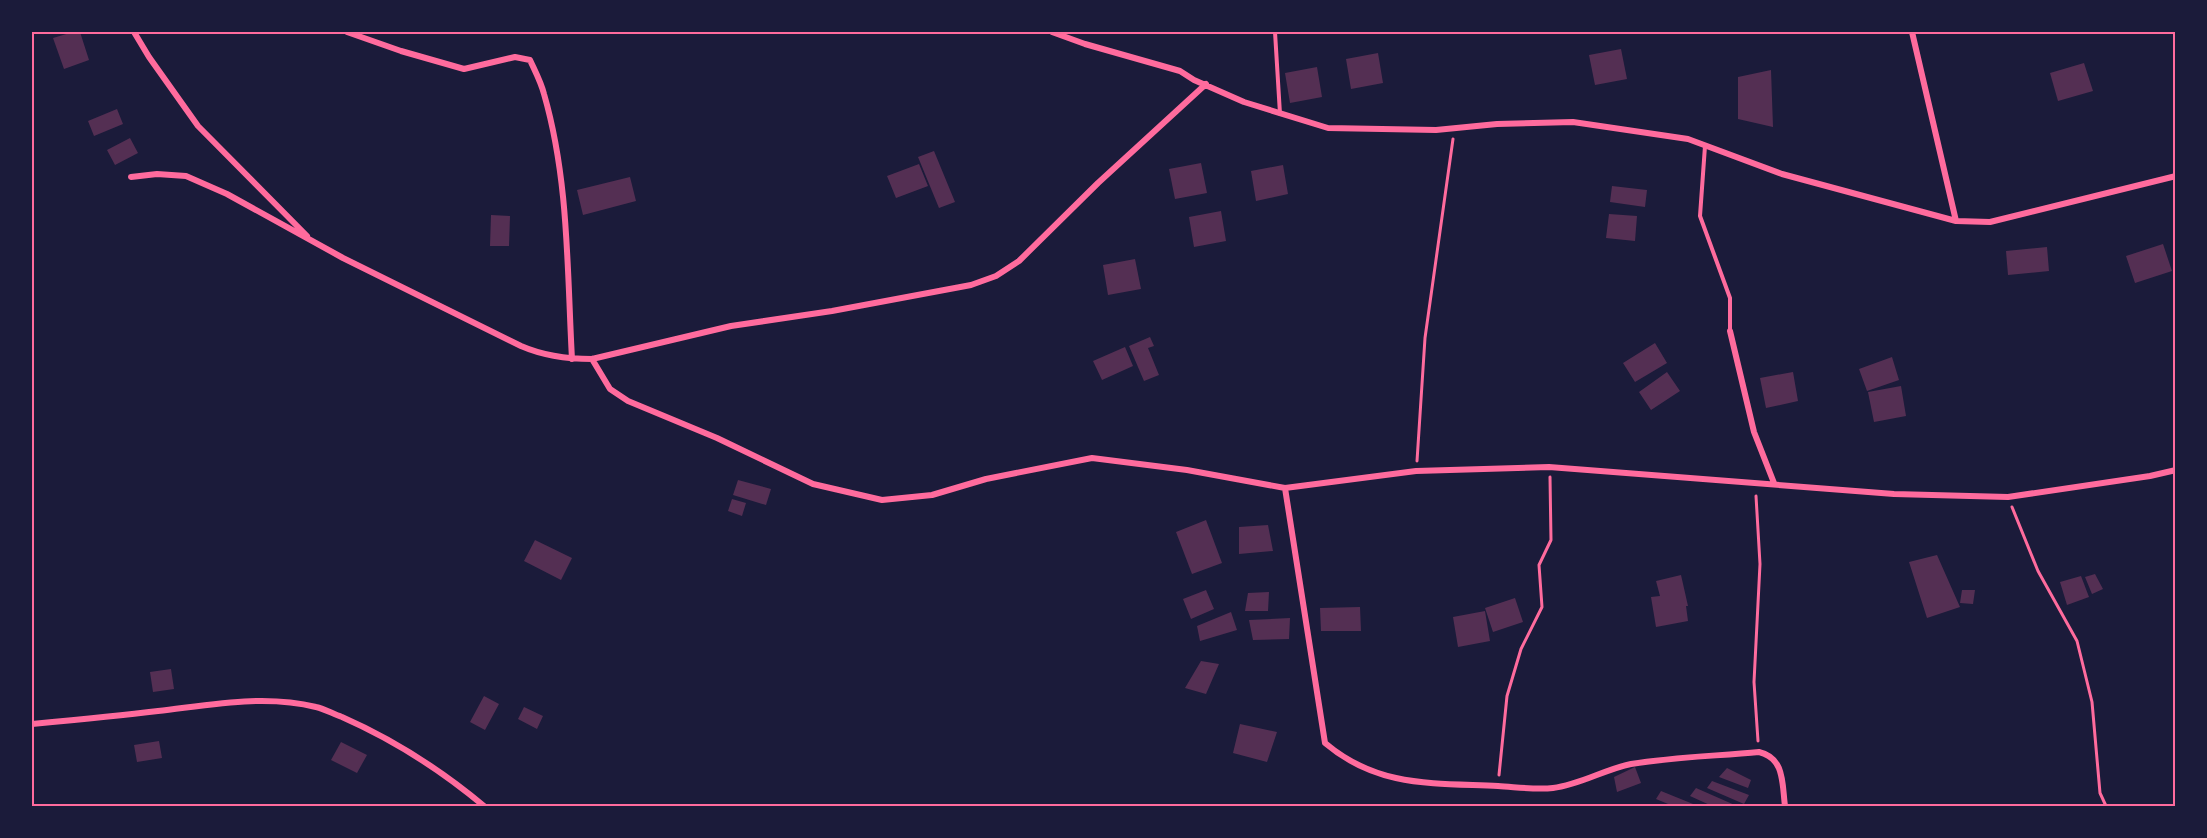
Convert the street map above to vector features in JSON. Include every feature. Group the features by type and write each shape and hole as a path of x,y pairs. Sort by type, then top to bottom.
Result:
{"street":[{"path":"134,32 198,126 311,240"},
{"path":"347,32 401,51 464,69 515,57 530,60 544,92 558,155 564,205 572,359"},
{"path":"1052,32 1085,44 1180,71 1231,97 1281,115 1328,128 1455,129 1497,124 1573,122 1688,139 1782,174 1956,220 1990,222 2175,176"},
{"path":"1912,32 1956,220"},
{"path":"131,177 157,174 186,176 538,354 572,359 592,359 731,326 971,285 996,276 1019,261 1098,183 1206,84"},
{"path":"1730,331 1754,432 1774,483"},
{"path":"592,359 610,389 628,401 717,438 813,484 882,500 932,495 986,479 1092,458 1186,470 1285,488 1416,471 1549,466 1894,494 2008,497 2150,476 2175,470"},
{"path":"1285,488 1325,743 1346,760 1399,779 1436,784 1552,788 1630,764 1759,752 1769,754 1777,762 1782,779 1785,807"},
{"path":"32,724 236,701 277,701 317,707 365,727 413,755 465,790 484,807"}],"lane":[{"path":"1275,32 1281,115"},
{"path":"1705,145 1700,216 1730,298 1730,331"}],"path":[{"path":"1416,471 1425,338 1455,129"},
{"path":"1497,786 1507,696 1521,649 1542,607 1539,565 1551,540 1549,466"},
{"path":"1756,482 1760,564 1754,682 1759,752"},
{"path":"2008,497 2038,571 2077,641 2092,702 2100,793 2106,807"}],"building":[{"path":"80,32 89,60 64,69 53,38"},
{"path":"1621,49 1627,79 1595,85 1589,55"},
{"path":"1378,53 1383,83 1351,89 1346,59"},
{"path":"2084,63 2093,91 2058,101 2050,73"},
{"path":"1317,67 1322,97 1290,103 1285,73"},
{"path":"1771,70 1773,127 1738,119 1738,77"},
{"path":"117,109 123,124 94,136 88,121"},
{"path":"130,138 138,153 115,165 107,150"},
{"path":"934,151 955,202 939,208 918,157"},
{"path":"1201,163 1207,193 1175,199 1169,169"},
{"path":"919,164 928,186 896,198 887,176"},
{"path":"1283,165 1288,194 1256,201 1251,171"},
{"path":"630,177 636,201 583,215 577,190"},
{"path":"1612,186 1647,190 1645,207 1610,202"},
{"path":"1221,211 1226,241 1194,247 1189,217"},
{"path":"1609,214 1637,216 1635,241 1606,238"},
{"path":"491,215 510,216 509,246 490,246"},
{"path":"2163,244 2172,271 2135,283 2126,256"},
{"path":"2047,247 2049,271 2008,275 2006,251"},
{"path":"1135,259 1141,289 1108,295 1103,265"},
{"path":"1150,337 1154,346 1148,348 1159,375 1144,381 1129,346"},
{"path":"1655,343 1667,363 1635,382 1623,363"},
{"path":"1125,347 1133,366 1102,380 1093,361"},
{"path":"1892,357 1899,380 1867,391 1859,369"},
{"path":"1667,372 1680,391 1651,410 1639,392"},
{"path":"1793,372 1798,401 1766,408 1760,378"},
{"path":"1901,386 1906,416 1874,422 1868,392"},
{"path":"738,480 771,489 766,505 733,495"},
{"path":"732,499 746,503 742,516 728,511"},
{"path":"1206,520 1222,563 1192,574 1176,532"},
{"path":"1268,525 1273,551 1239,554 1239,527"},
{"path":"535,540 572,558 561,580 524,561"},
{"path":"1937,555 1960,607 1927,618 1909,562"},
{"path":"2095,574 2103,589 2092,594 2085,577"},
{"path":"1681,575 1688,606 1686,606 1688,621 1656,627 1651,597 1660,596 1656,581"},
{"path":"2081,576 2089,597 2067,605 2060,582"},
{"path":"1206,590 1214,609 1191,619 1183,599"},
{"path":"1962,590 1975,590 1973,604 1960,603"},
{"path":"1269,592 1268,611 1245,611 1248,593"},
{"path":"1515,598 1523,622 1493,632 1485,608"},
{"path":"1360,607 1361,631 1321,631 1320,608"},
{"path":"1485,611 1490,641 1458,647 1453,617"},
{"path":"1231,612 1237,630 1200,641 1197,626"},
{"path":"1290,618 1289,639 1253,640 1249,620"},
{"path":"1201,661 1219,664 1206,694 1185,688"},
{"path":"171,669 174,689 153,692 150,672"},
{"path":"484,696 499,704 485,730 470,722"},
{"path":"524,707 543,716 537,729 518,719"},
{"path":"1240,724 1277,732 1267,762 1233,753"},
{"path":"159,741 162,758 137,762 134,745"},
{"path":"341,742 367,755 357,773 331,760"},
{"path":"1635,767 1641,783 1617,792 1614,777"},
{"path":"1727,768 1751,780 1748,788 1719,777"},
{"path":"1712,781 1749,795 1744,804 1707,788"},
{"path":"1696,788 1737,806 1712,806 1690,796"},
{"path":"1661,791 1698,806 1673,806 1656,799"}]}
